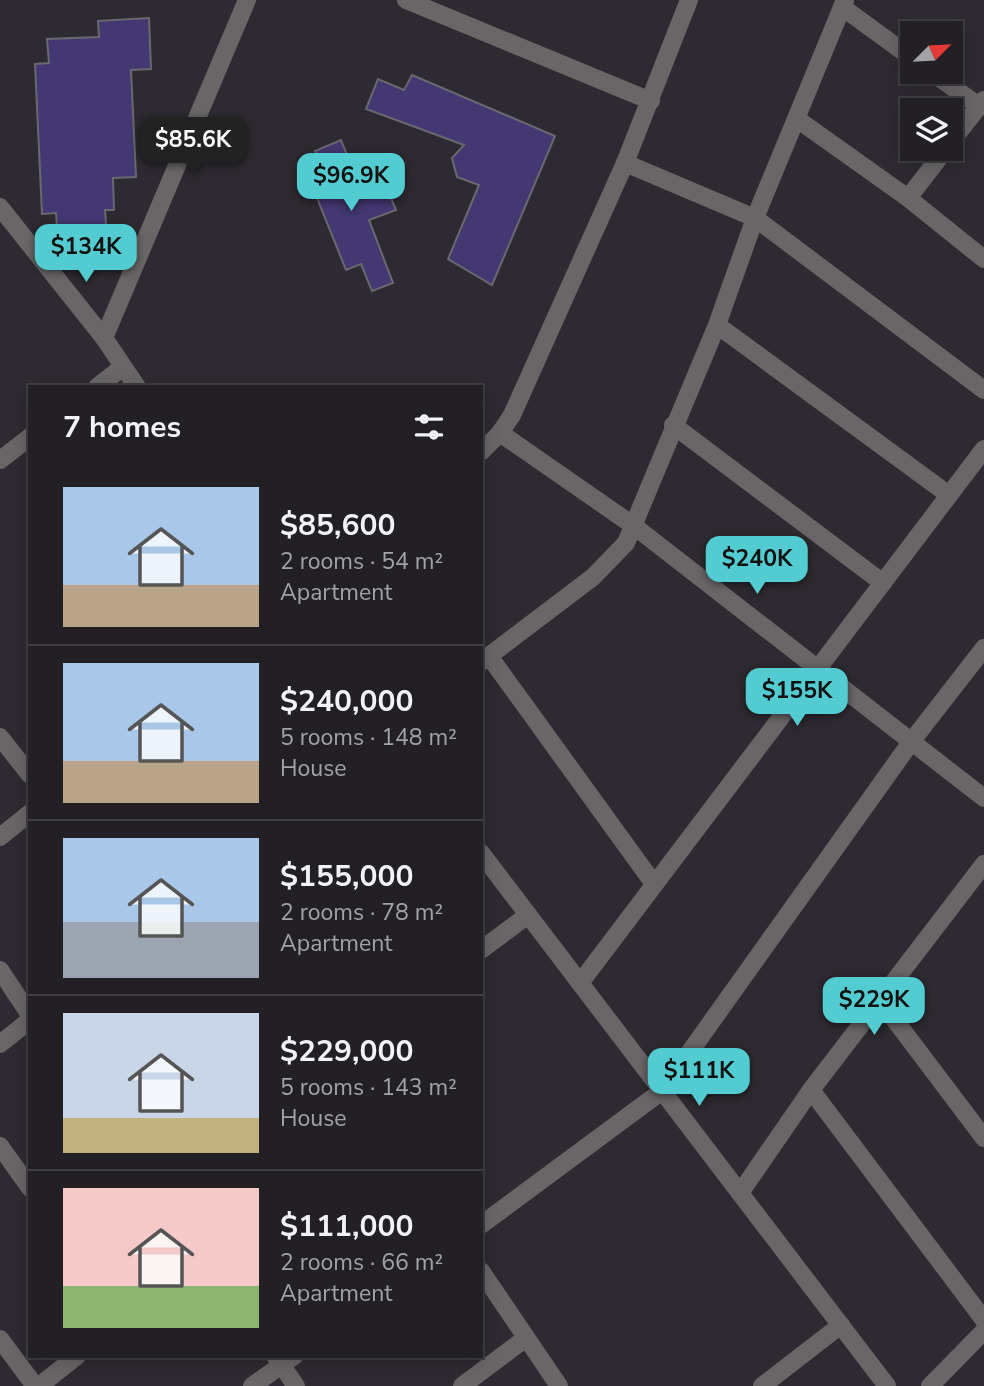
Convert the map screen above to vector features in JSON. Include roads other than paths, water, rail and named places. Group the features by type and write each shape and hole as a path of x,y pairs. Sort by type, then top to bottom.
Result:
{"street":[{"path":"104,338 247,0"},
{"path":"406,0 427,4 651,101"},
{"path":"483,450 500,433 512,415 625,163 689,0"},
{"path":"654,884 485,659 593,577 626,542 717,325 755,218 844,4 900,48"},
{"path":"950,84 981,103 963,126"},
{"path":"797,119 908,198 984,259"},
{"path":"908,198 937,161"},
{"path":"625,163 755,218 984,390"},
{"path":"0,207 104,338 136,385"},
{"path":"717,325 949,495"},
{"path":"100,385 123,368"},
{"path":"673,425 883,583"},
{"path":"500,433 634,526 984,798"},
{"path":"0,460 28,439"},
{"path":"580,983 984,449"},
{"path":"483,1224 662,1091 911,742 984,648"},
{"path":"0,737 28,772"},
{"path":"0,836 28,815"},
{"path":"483,856 887,1386"},
{"path":"740,1193 811,1090 984,864"},
{"path":"483,949 528,915"},
{"path":"0,970 28,1015"},
{"path":"879,999 984,1138"},
{"path":"0,1044 28,1020"},
{"path":"811,1090 984,1320"},
{"path":"0,1146 28,1185"},
{"path":"483,1274 559,1386"},
{"path":"762,1386 841,1325"},
{"path":"930,1386 984,1331"},
{"path":"0,1339 37,1386 74,1358"},
{"path":"462,1386 526,1339"},
{"path":"252,1386 284,1359 296,1386"}]}
